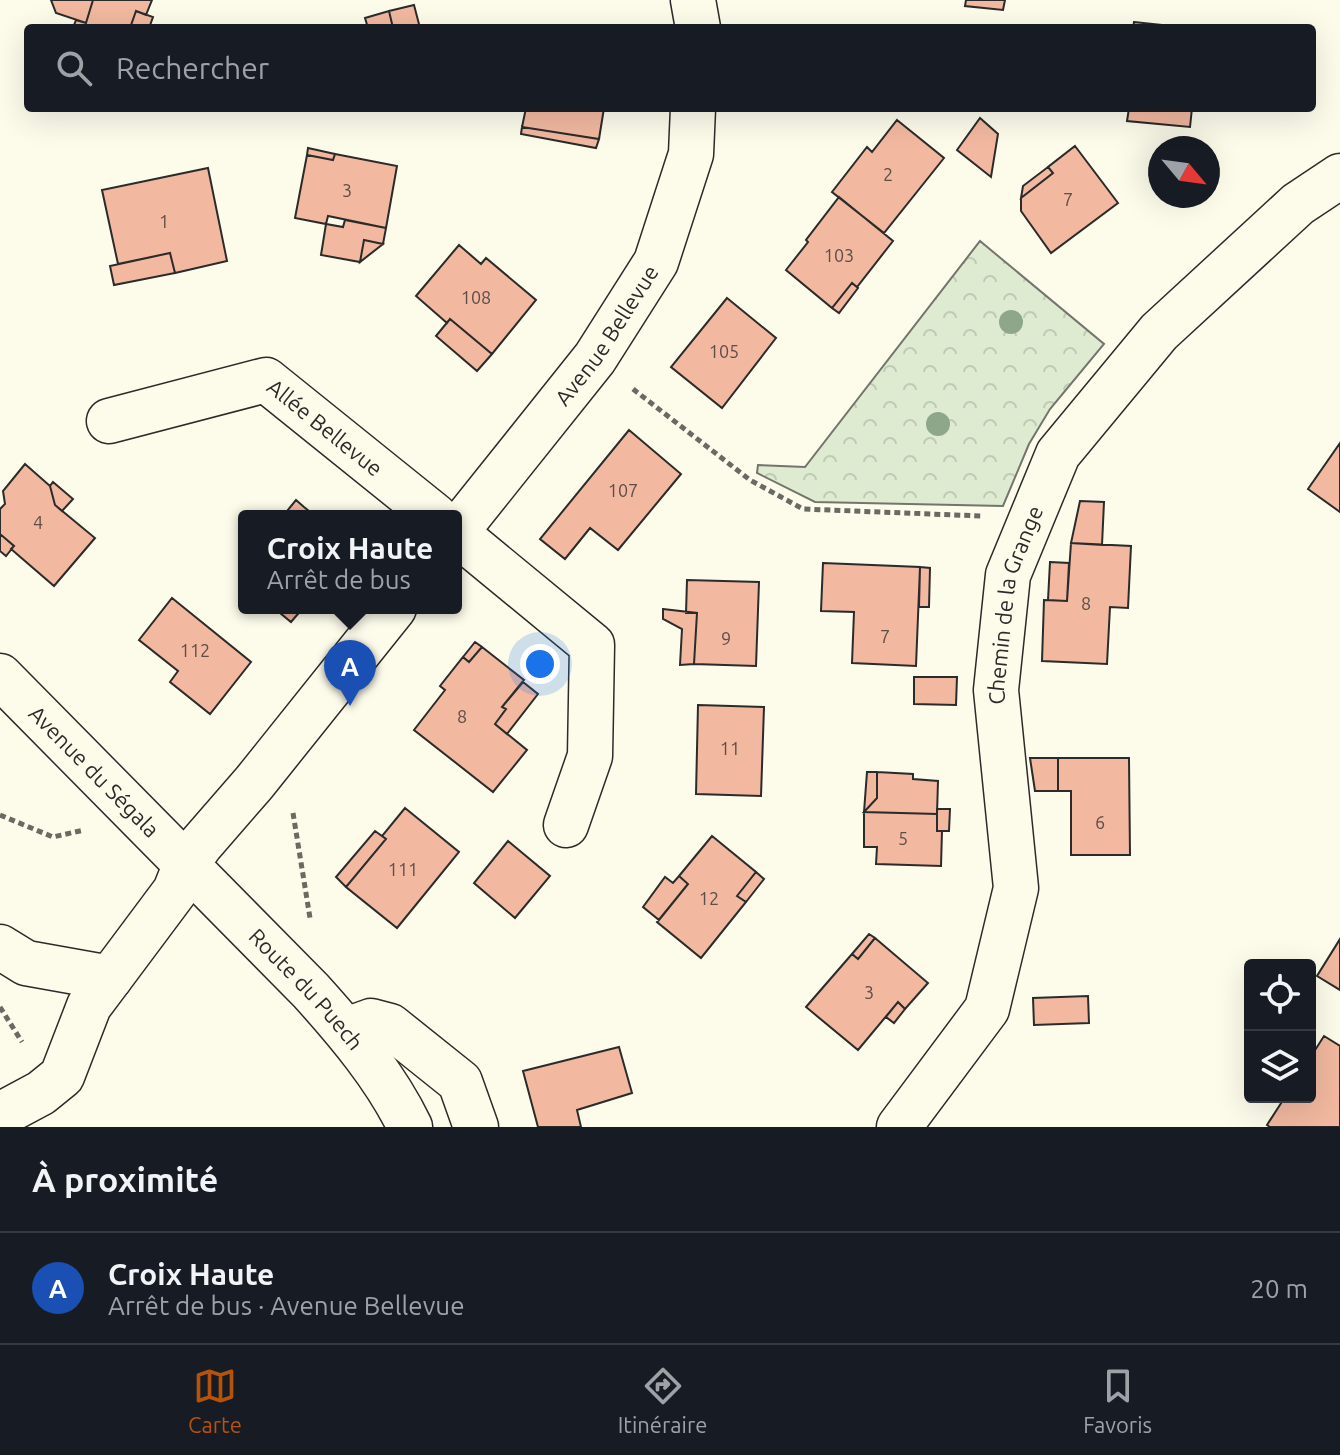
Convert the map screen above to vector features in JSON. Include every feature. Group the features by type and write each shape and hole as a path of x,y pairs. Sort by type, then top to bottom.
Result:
{"street":[{"path":"693,0 697,24"},
{"name":"Avenue Bellevue","path":"462,525 595,358 656,262 691,154 693,112"},
{"name":"Chemin de la Grange","path":"899,1127 987,1009 1016,888 996,690 1008,575 1058,454 1159,332 1298,204 1340,176"},
{"name":"Allée Bellevue","path":"109,421 266,380 428,510"},
{"path":"462,538 592,645 590,756 566,825"},
{"path":"0,1115 41,1093 62,1076 89,1006 175,891 185,866 389,614"},
{"name":"Avenue du Ségala","path":"0,676 185,866"},
{"name":"Route du Puech","path":"185,866 346,1030 399,1105 410,1127"},
{"path":"0,947 26,963 110,978"},
{"path":"346,1030 371,1021 390,1026 460,1082 476,1127"}],"path":[{"path":"595,358 750,480 803,509 1032,518"},
{"path":"291,806 310,911 311,991"},
{"path":"0,815 53,837 98,827"}],"green space":[{"path":"980,241 1104,344 1050,409 1029,444 1003,506 815,502 757,473 758,465 805,467"}],"building":[{"path":"51,0 93,0 86,23 56,13"},
{"path":"93,0 152,0 146,15 136,11 131,24 74,24 76,20 86,23"},
{"path":"966,0 1005,0 1003,10 965,6"},
{"path":"414,5 419,24 392,24 389,11"},
{"path":"136,11 153,17 150,24 131,24"},
{"path":"389,11 392,24 367,24 365,18"},
{"path":"525,112 603,112 599,139 522,127"},
{"path":"1128,112 1192,112 1190,127 1127,121"},
{"path":"980,118 998,134 991,177 957,150"},
{"path":"897,120 944,158 884,233 832,192 867,147 872,152"},
{"path":"522,127 599,139 596,148 521,134"},
{"path":"1075,146 1118,203 1051,253 1021,211 1021,198 1053,173 1048,167"},
{"path":"308,148 335,154 333,160 307,155"},
{"path":"335,154 397,166 386,228 328,216 326,224 295,218 307,155 333,160"},
{"path":"1048,167 1053,173 1021,198 1023,186"},
{"path":"208,168 227,261 175,273 170,253 118,264 102,190"},
{"path":"839,197 893,241 857,287 852,283 832,308 786,270"},
{"path":"345,220 386,228 383,244 364,240 360,262 321,255 326,224 343,227"},
{"path":"364,240 383,244 360,262"},
{"path":"459,245 481,264 486,258 536,300 492,354 450,319 447,323 416,296"},
{"path":"170,253 175,273 114,285 110,266"},
{"path":"852,283 858,288 839,313 832,308"},
{"path":"727,298 776,338 722,408 671,367"},
{"path":"450,319 492,354 477,371 436,336"},
{"path":"629,430 681,474 618,550 590,528 565,559 540,539"},
{"path":"1340,443 1340,512 1308,489"},
{"path":"25,464 50,486 55,505 95,538 54,586 11,549 14,546 0,534 0,509 5,504 3,491"},
{"path":"53,482 73,499 62,511 55,505 50,486"},
{"path":"296,500 308,510 288,510"},
{"path":"1080,501 1104,502 1102,545 1071,543"},
{"path":"0,534 14,546 6,556 0,551"},
{"path":"1071,543 1131,546 1128,608 1110,607 1107,664 1042,661 1044,600 1067,601"},
{"path":"1050,562 1069,563 1067,601 1048,600"},
{"path":"823,563 920,567 916,666 852,663 854,612 821,611"},
{"path":"920,567 930,568 929,607 919,607"},
{"path":"687,580 759,582 756,666 694,664 697,613 686,613"},
{"path":"172,598 251,662 210,714 170,682 178,671 139,640"},
{"path":"663,609 697,613 694,664 680,665 682,629 663,619"},
{"path":"281,614 298,614 291,622"},
{"path":"475,642 482,647 469,662 463,657"},
{"path":"482,647 524,680 502,707 506,709 495,724 527,750 493,792 414,730 445,690 440,686 463,657 469,662"},
{"path":"914,677 957,677 956,705 914,704"},
{"path":"523,682 538,694 507,734 495,724 506,709 502,707"},
{"path":"698,705 764,707 761,796 696,794"},
{"path":"1030,758 1058,758 1058,791 1035,791"},
{"path":"1058,758 1129,758 1130,855 1071,855 1071,791 1058,791"},
{"path":"867,772 877,772 877,798 864,812"},
{"path":"877,772 913,774 913,779 938,781 937,814 864,812 877,798"},
{"path":"405,808 459,852 397,928 346,887 386,839 382,836"},
{"path":"937,809 950,809 949,831 937,831"},
{"path":"864,812 937,814 937,831 942,831 941,866 876,864 877,847 864,847"},
{"path":"375,831 386,839 346,887 336,877"},
{"path":"712,836 756,872 737,896 746,902 701,958 657,922 688,884 679,876"},
{"path":"508,841 550,876 515,918 474,883"},
{"path":"756,872 764,879 746,902 737,896"},
{"path":"679,876 688,884 659,920 643,907 665,877 673,883"},
{"path":"869,934 875,938 858,959 852,954"},
{"path":"875,938 928,983 905,1009 898,1002 858,1050 806,1007 852,954 858,959"},
{"path":"1340,939 1340,990 1317,976"},
{"path":"1088,996 1089,1023 1034,1025 1033,998"},
{"path":"898,1002 905,1009 894,1023 886,1017"},
{"path":"1324,1036 1340,1046 1340,1127 1270,1127 1267,1125 1281,1103 1316,1103 1316,1049"},
{"path":"619,1047 632,1093 577,1110 581,1127 538,1127 523,1071"}],"place":[{"name":"Croix Haute","path":"350,706"}]}
